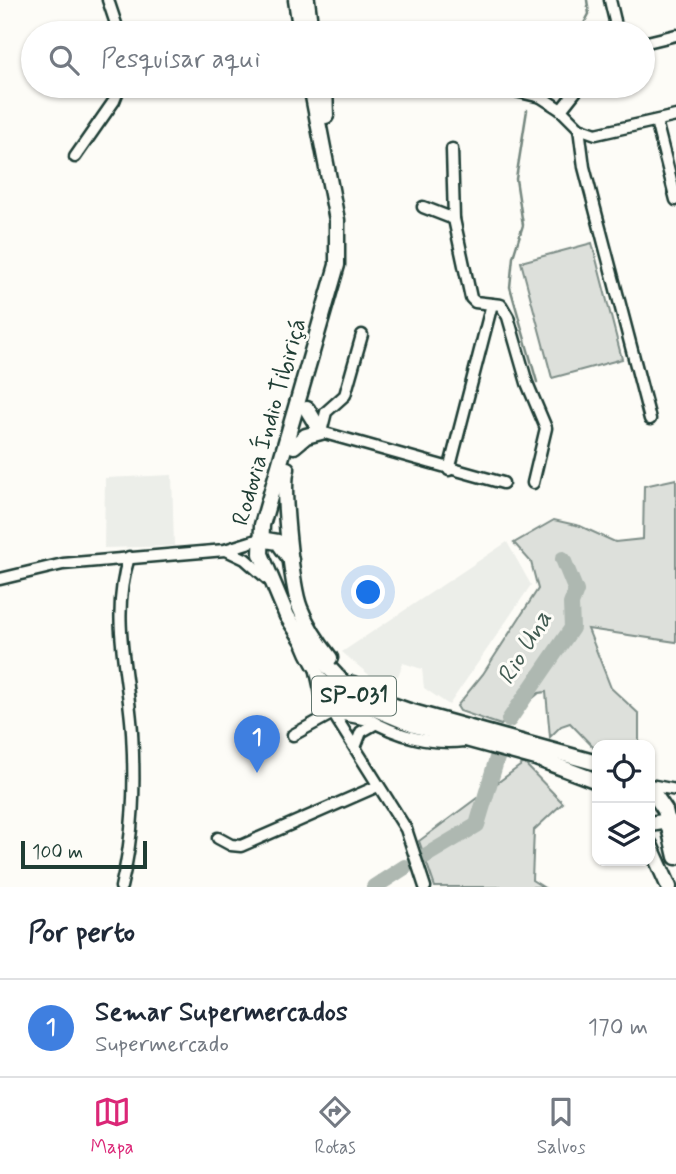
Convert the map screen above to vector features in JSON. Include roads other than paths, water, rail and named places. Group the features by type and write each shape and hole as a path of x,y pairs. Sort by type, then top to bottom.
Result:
{"highway":[{"path":"296,0 299,21"},
{"path":"307,0 310,21"},
{"name":"Rodovia Índio Tibiriçá","path":"313,98 337,220 337,265 260,539 261,554 270,581 300,636 363,704 389,716 557,764 592,778"},
{"name":"Rodovia Índio Tibiriçá","path":"322,98 343,209 345,257 307,409 284,485 299,606 309,627 337,667 366,694 409,711 592,762"},
{"path":"326,98 326,116"},
{"path":"294,446 306,436 321,432 307,409"},
{"path":"260,539 278,542 292,561"},
{"path":"655,793 672,819 675,846"},
{"path":"655,857 668,887"}],"street":[{"path":"108,0 115,21"},
{"path":"610,0 615,21"},
{"path":"655,40 676,35"},
{"path":"75,157 115,98"},
{"path":"543,98 561,110 579,128 596,134 676,116"},
{"path":"561,110 570,98"},
{"path":"656,121 676,197"},
{"path":"579,128 584,167 650,419"},
{"path":"452,149 454,219 471,298 475,302 502,305 527,383 546,428 533,483"},
{"path":"423,207 454,219"},
{"path":"449,470 492,304"},
{"path":"362,335 345,394 326,412 321,432 503,483"},
{"path":"0,579 48,566 225,550 260,539"},
{"path":"225,550 245,559 270,581"},
{"path":"121,887 133,821 132,730 118,617 121,587 129,557"},
{"path":"300,636 314,667 317,682 333,713 356,745 406,830 425,887"},
{"path":"314,667 345,702 372,722"},
{"path":"293,735 333,713 438,741 471,740"},
{"path":"356,745 361,732 372,722"},
{"path":"218,838 230,845 241,846 378,786"},
{"path":"655,787 676,790"}],"waterway":[{"path":"585,21 589,14 587,0"},
{"path":"527,110 516,179 523,225 513,257 510,287 537,382"},
{"name":"Rio Una","path":"509,720 572,628 571,604 576,591 563,559"},
{"name":"Rio Una","path":"425,856 477,825 497,758"},
{"name":"Rio Una","path":"374,887 405,867"}],"place":[{"name":"Semar Supermercados","path":"257,773"}]}
